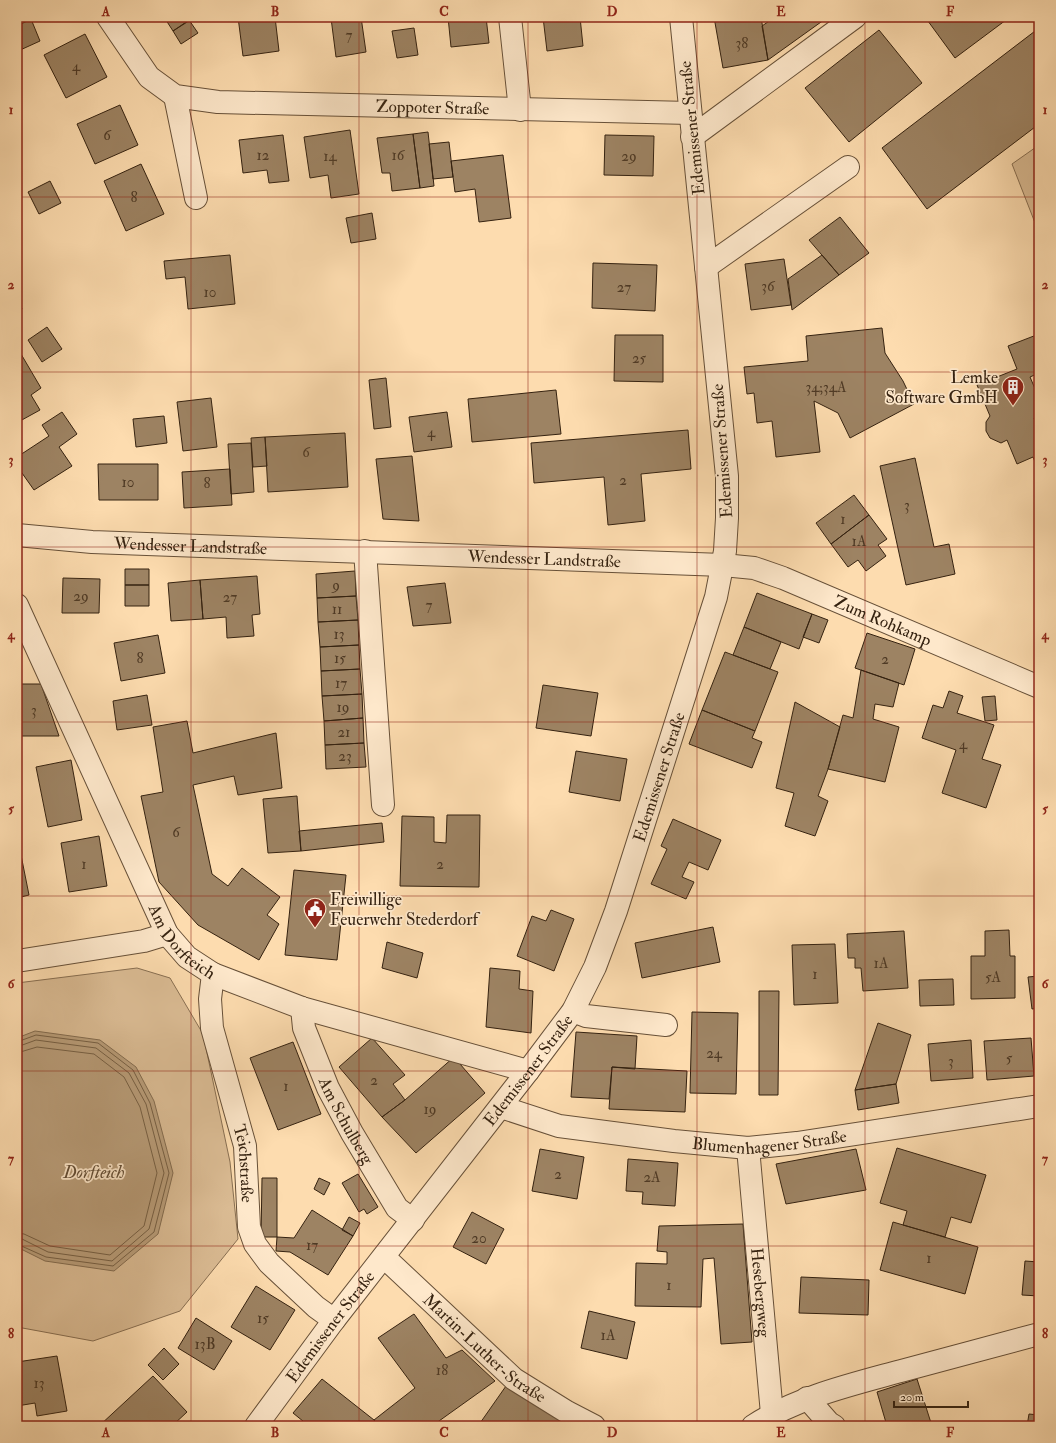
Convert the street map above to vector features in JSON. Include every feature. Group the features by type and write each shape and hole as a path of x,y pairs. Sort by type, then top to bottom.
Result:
{"street":[{"name":"Zoppoter Straße","path":"108,17 148,77 175,96 218,102 690,113"},
{"path":"510,17 520,110"},
{"name":"Edemissener Straße","path":"258,1425 334,1320 501,1107 573,1011 595,967 616,912 716,597 725,551 727,476 681,17"},
{"path":"692,137 855,17"},
{"path":"175,96 196,198"},
{"path":"706,267 848,166"},
{"name":"Wendesser Landstraße","path":"17,534 92,542 723,565"},
{"path":"365,551 383,804"},
{"name":"Zum Rohkamp","path":"723,565 754,568 783,578 1039,687"},
{"name":"Am Dorfteich","path":"17,606 167,934 187,957 213,974 302,1008 528,1071"},
{"path":"17,961 144,942 167,934"},
{"name":"Teichstraße","path":"213,974 210,999 212,1028 245,1146 249,1227 255,1244 269,1263 316,1307 334,1320"},
{"name":"Am Schulberg","path":"302,1008 304,1028 328,1088 352,1133 397,1208 413,1220"},
{"path":"573,1011 586,1016 666,1025"},
{"name":"Blumenhagener Straße","path":"501,1107 559,1126 674,1141 748,1148 797,1144 1039,1106"},
{"name":"Hesebergweg","path":"748,1148 772,1414"},
{"name":"Martin-Luther-Straße","path":"384,1257 514,1379 567,1412 594,1426"},
{"path":"753,1426 772,1414 807,1398 860,1382 1039,1334"},
{"path":"807,1398 834,1426"}],"shaded area":[{"path":"1039,145 1039,233 1012,164"},
{"path":"137,968 170,978 203,1034 230,1162 238,1239 180,1311 93,1341 17,1327 17,983"}],"water":[{"name":"Dorfteich","path":"35,1031 100,1040 136,1067 154,1101 173,1173 158,1234 114,1271 45,1261 17,1247 17,1038"}],"building":[{"path":"17,17 30,17 17,23"},
{"path":"164,17 195,17 173,31"},
{"path":"238,17 275,17 279,51 243,56"},
{"path":"361,17 366,52 336,57 331,18"},
{"path":"448,17 486,17 489,43 451,47"},
{"path":"543,17 580,17 583,46 547,51"},
{"path":"714,17 761,17 768,60 723,68"},
{"path":"775,17 828,17 768,60 762,26"},
{"path":"925,17 1010,17 955,58"},
{"path":"31,19 40,41 18,51 17,26"},
{"path":"189,20 198,33 181,44 173,31"},
{"path":"414,28 418,55 397,58 392,31"},
{"path":"1039,28 1039,124 927,209 882,148"},
{"path":"879,30 922,83 849,142 805,88"},
{"path":"85,34 107,77 66,98 44,55"},
{"path":"120,105 138,145 95,164 77,124"},
{"path":"350,130 359,194 331,198 328,175 310,178 304,137"},
{"path":"428,132 434,186 420,188 413,134"},
{"path":"413,134 420,188 392,191 390,173 382,173 377,138"},
{"path":"283,135 289,181 269,183 267,170 243,173 239,140"},
{"path":"605,135 654,136 653,176 604,175"},
{"path":"449,142 453,177 433,179 429,144"},
{"path":"503,155 511,218 479,222 475,189 455,192 451,161"},
{"path":"141,164 164,214 126,231 104,181"},
{"path":"50,181 61,203 39,214 28,192"},
{"path":"372,213 376,239 351,243 346,218"},
{"path":"840,217 869,253 839,275 809,240"},
{"path":"230,255 235,304 188,309 185,277 166,279 164,261"},
{"path":"822,255 839,275 792,310 788,279"},
{"path":"784,259 791,305 751,310 745,264"},
{"path":"593,263 657,265 655,311 592,308"},
{"path":"17,299 22,309 17,312"},
{"path":"47,327 62,349 42,362 28,340"},
{"path":"882,328 885,353 903,381 914,404 850,438 838,413 814,401 820,452 776,457 772,421 757,423 754,393 747,394 744,367 808,361 806,336"},
{"name":"Lemke Software GmbH","path":"1039,334 1039,373 1030,377 1039,398 1039,416 1034,418 1039,432 1039,472 1033,457 1017,464 1007,440 1001,443 990,438 986,431 986,422 990,416 977,385 1017,369 1008,346"},
{"path":"615,335 663,335 663,382 614,381"},
{"path":"21,354 41,388 31,395 40,410 20,421 17,416 17,356"},
{"path":"386,378 391,427 374,429 369,380"},
{"path":"556,390 561,434 472,442 468,399"},
{"path":"211,398 217,447 183,451 177,402"},
{"path":"62,412 77,434 59,447 72,466 34,490 17,466 17,457 49,436 42,425"},
{"path":"447,412 452,447 414,452 409,417"},
{"path":"164,416 167,443 136,447 133,419"},
{"path":"688,430 691,469 641,474 645,521 608,525 604,477 534,483 531,443"},
{"path":"345,433 348,487 268,492 265,437"},
{"path":"265,437 267,466 253,467 251,438"},
{"path":"251,443 254,492 231,494 228,444"},
{"path":"412,456 419,521 383,519 376,459"},
{"path":"915,458 934,547 949,544 955,574 906,585 880,466"},
{"path":"98,464 158,464 158,500 99,500"},
{"path":"230,469 232,505 184,508 182,472"},
{"path":"854,495 869,515 831,544 816,523"},
{"path":"869,515 887,539 878,545 886,556 866,571 858,560 848,567 831,544"},
{"path":"125,569 149,569 149,585 125,585"},
{"path":"355,571 356,596 317,598 316,574"},
{"path":"257,576 260,614 252,615 254,636 227,638 226,617 203,619 200,580"},
{"path":"63,578 100,579 99,613 62,613"},
{"path":"200,580 203,619 171,621 168,583"},
{"path":"445,583 451,623 413,626 407,587"},
{"path":"125,585 149,585 149,606 125,606"},
{"path":"757,593 812,614 799,649 744,627"},
{"path":"356,596 358,620 318,622 317,598"},
{"path":"812,614 828,620 819,643 803,637"},
{"path":"358,620 359,645 320,647 318,622"},
{"path":"744,627 781,642 770,669 733,655"},
{"path":"867,633 915,649 904,685 855,668"},
{"path":"158,635 165,673 121,681 114,643"},
{"path":"359,645 360,669 321,671 320,647"},
{"path":"725,652 778,672 755,731 702,710"},
{"path":"360,669 362,694 322,696 321,671"},
{"path":"861,670 899,683 893,707 875,704 873,719 899,727 885,782 828,769 843,715 853,718"},
{"path":"17,684 41,684 59,736 17,736"},
{"path":"543,685 598,693 591,736 536,728"},
{"path":"949,691 963,696 957,713 994,725 982,759 1001,765 986,808 942,793 956,750 922,738 933,705 943,708"},
{"path":"362,694 363,718 324,721 322,696"},
{"path":"147,695 152,725 117,730 113,701"},
{"path":"995,696 997,720 985,721 982,697"},
{"path":"795,702 840,727 828,769 818,796 828,801 815,836 785,826 794,793 776,788"},
{"path":"702,710 755,731 752,738 762,742 752,768 689,744"},
{"path":"363,718 364,743 325,745 324,721"},
{"path":"187,721 193,753 276,733 282,788 238,795 234,776 193,785 212,874 228,886 242,868 280,897 267,915 279,924 259,960 198,925 159,882 141,796 163,792 153,727"},
{"path":"364,743 366,767 326,769 325,745"},
{"path":"576,751 627,759 620,801 569,792"},
{"path":"71,760 82,820 48,827 36,767"},
{"path":"297,796 301,851 268,853 263,799"},
{"path":"447,815 480,815 479,887 400,886 402,816 434,817 434,842 446,843"},
{"path":"673,819 721,840 708,870 689,862 682,877 694,882 686,899 651,884 667,849 661,846"},
{"path":"382,823 384,842 301,851 299,831"},
{"path":"99,836 107,886 69,892 61,843"},
{"path":"20,850 29,895 17,898 17,851"},
{"path":"294,870 346,875 337,960 285,955"},
{"path":"551,910 574,919 554,971 517,956 532,916 546,921"},
{"path":"713,927 720,962 642,978 635,943"},
{"path":"1009,930 1010,956 1015,956 1015,998 971,999 971,956 985,956 985,931"},
{"path":"904,931 908,988 863,991 861,968 855,968 855,958 848,958 847,934"},
{"path":"387,942 423,953 417,978 382,968"},
{"path":"835,944 838,1003 794,1005 792,945"},
{"path":"490,968 520,971 519,989 533,991 531,1033 486,1027"},
{"path":"1039,976 1039,1008 1032,1009 1028,977"},
{"path":"953,979 954,1005 920,1006 919,980"},
{"path":"759,991 779,991 778,1095 759,1095"},
{"path":"692,1012 738,1013 736,1094 690,1093"},
{"path":"878,1023 911,1035 896,1084 855,1090"},
{"path":"576,1032 637,1036 635,1069 612,1067 609,1099 571,1097"},
{"path":"372,1038 405,1075 393,1084 405,1100 382,1117 339,1067"},
{"path":"1031,1038 1034,1076 987,1080 984,1041"},
{"path":"971,1040 973,1078 931,1081 928,1044"},
{"path":"293,1042 321,1114 278,1130 250,1058"},
{"path":"454,1057 485,1093 416,1153 382,1117 405,1100"},
{"path":"612,1067 687,1071 685,1112 609,1109"},
{"path":"896,1084 899,1103 858,1110 855,1090"},
{"path":"897,1148 986,1175 971,1223 951,1217 945,1237 903,1225 907,1211 880,1203"},
{"path":"540,1149 584,1157 577,1199 532,1191"},
{"path":"856,1149 866,1190 786,1204 776,1164"},
{"path":"628,1159 678,1163 675,1206 642,1204 643,1192 626,1191"},
{"path":"358,1174 378,1207 367,1214 364,1209 359,1212 342,1183"},
{"path":"262,1178 277,1178 277,1237 261,1237"},
{"path":"319,1178 330,1183 324,1195 314,1189"},
{"path":"312,1210 353,1236 328,1275 290,1252 276,1251 277,1237 294,1238"},
{"path":"472,1212 504,1229 486,1264 453,1247"},
{"path":"349,1217 360,1223 353,1236 342,1230"},
{"path":"893,1222 978,1247 965,1294 880,1270"},
{"path":"743,1224 752,1342 721,1344 714,1258 703,1259 701,1307 635,1306 636,1263 667,1264 667,1252 657,1251 659,1226"},
{"path":"1025,1261 1039,1262 1039,1296 1022,1295"},
{"path":"801,1277 869,1280 868,1315 799,1313"},
{"path":"256,1286 295,1310 270,1350 231,1327"},
{"path":"589,1311 635,1322 627,1359 581,1348"},
{"path":"414,1314 446,1358 462,1350 495,1381 432,1426 379,1426 374,1420 415,1388 378,1338"},
{"path":"196,1318 232,1341 214,1370 178,1348"},
{"path":"164,1348 179,1364 163,1380 148,1365"},
{"path":"57,1356 67,1411 37,1416 35,1403 17,1406 17,1362"},
{"path":"153,1376 187,1412 172,1426 99,1426"},
{"path":"322,1379 374,1420 379,1426 309,1426 293,1413"},
{"path":"917,1379 932,1426 887,1426 877,1392"},
{"path":"506,1386 576,1426 478,1426"},
{"path":"1029,1414 1039,1415 1039,1426 1027,1426"}],"place":[{"name":"Lemke Software GmbH","path":"1013,406"},
{"name":"Freiwillige Feuerwehr Stederdorf","path":"315,928"}]}
